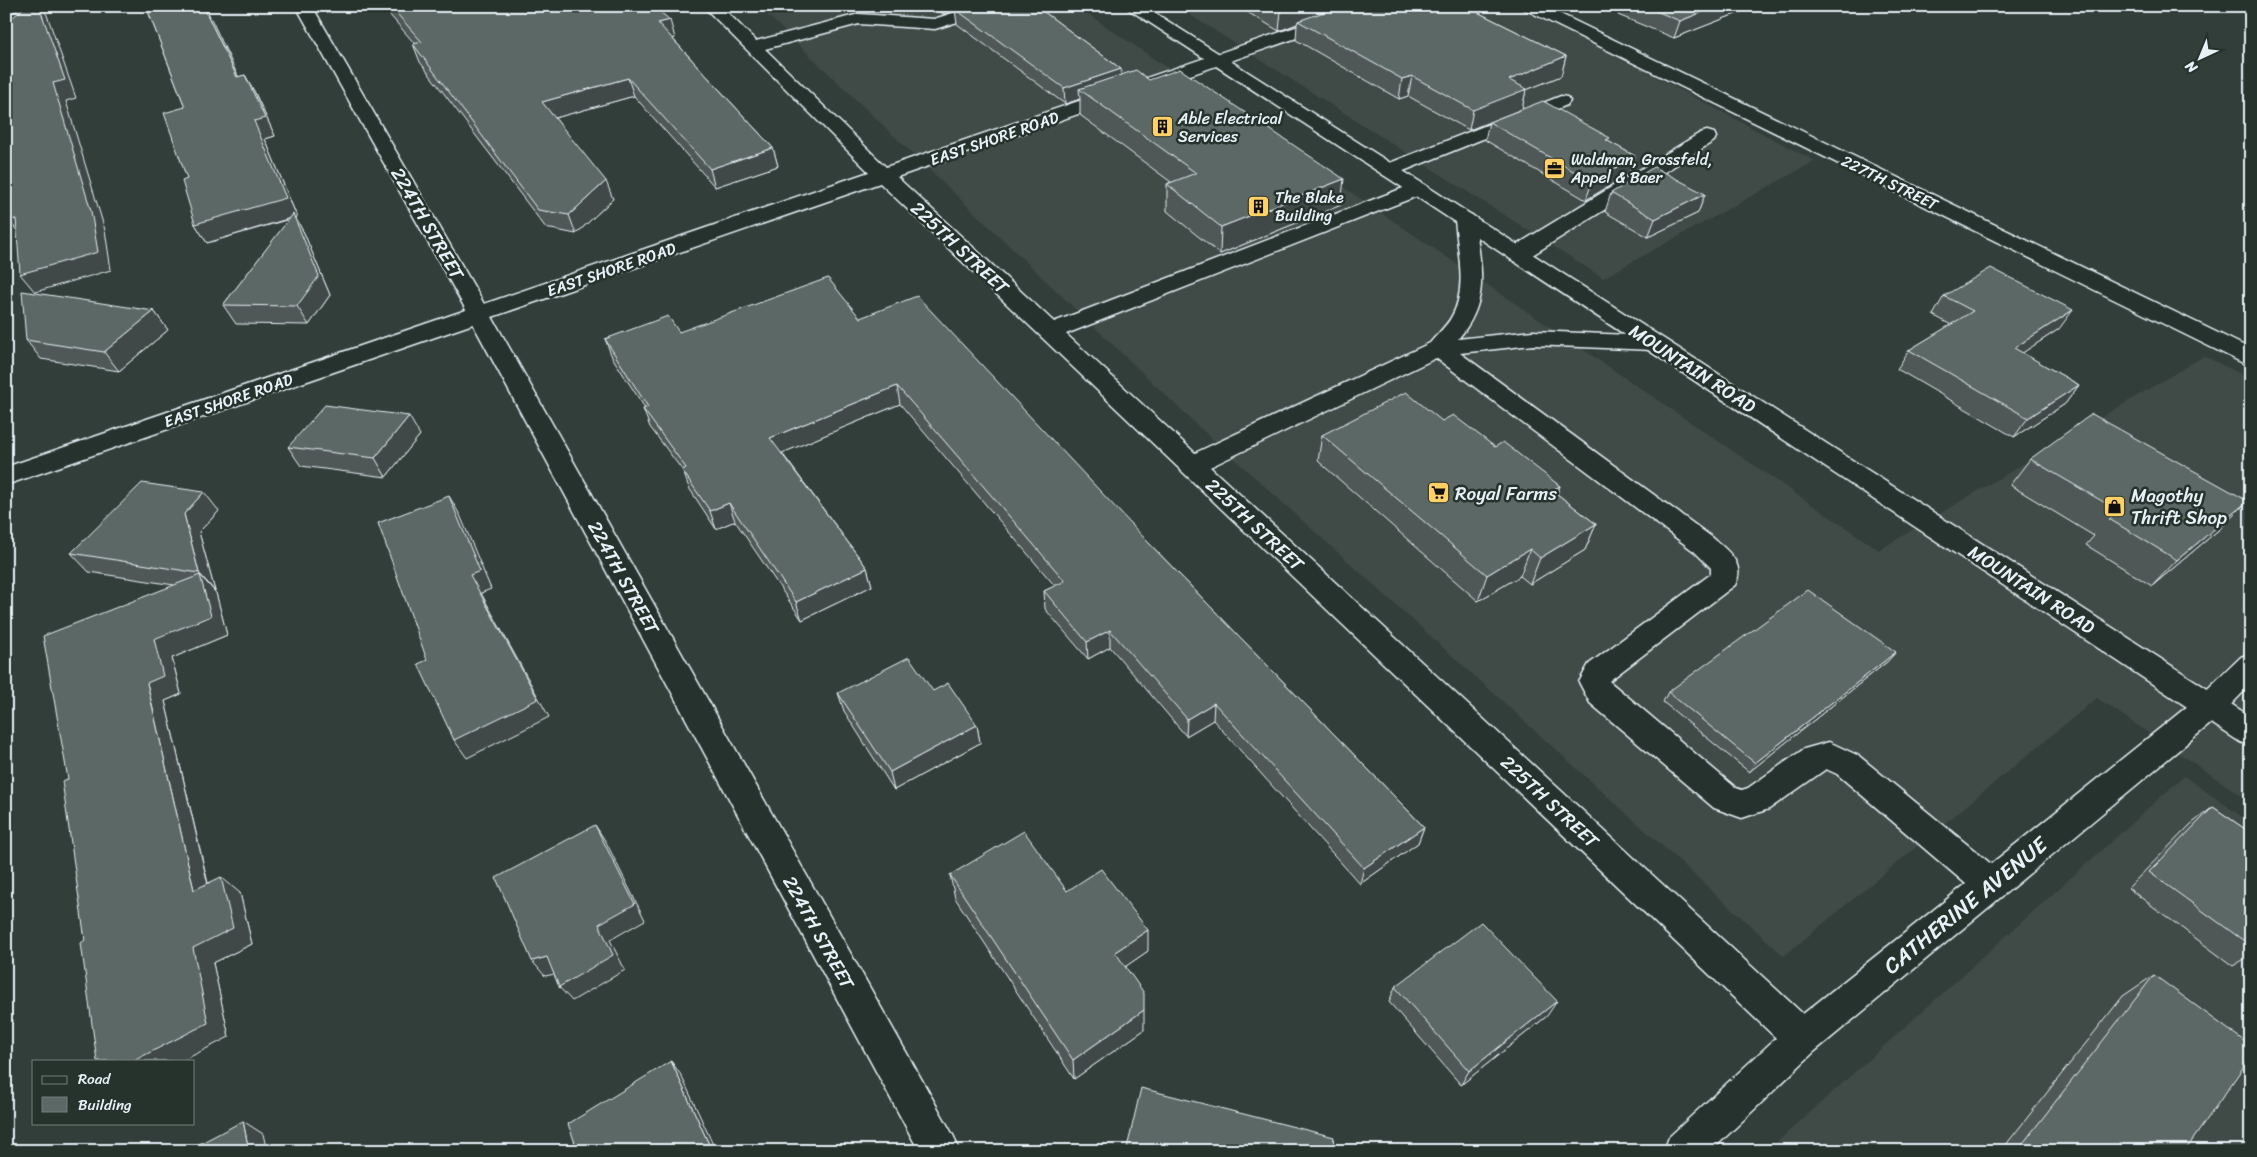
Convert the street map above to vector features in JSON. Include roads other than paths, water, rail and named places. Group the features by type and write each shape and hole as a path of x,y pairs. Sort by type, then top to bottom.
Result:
{"street":[{"path":"6,8 15,6"},
{"name":"224TH STREET","path":"304,6 479,314 940,1151"},
{"name":"225TH STREET","path":"711,6 884,176 1802,1038"},
{"path":"753,47 859,19 935,24 994,6"},
{"name":"MOUNTAIN ROAD","path":"1132,6 1465,219 2251,734"},
{"name":"EAST SHORE ROAD","path":"6,476 884,176 1374,6"},
{"name":"227TH STREET","path":"1530,6 2251,358"},
{"path":"1388,170 1561,101"},
{"path":"1518,254 1708,137"},
{"path":"1050,332 1418,189"},
{"path":"1438,348 1464,315 1469,298 1471,283 1465,219"},
{"path":"1192,465 1438,348 1533,338 1653,342"},
{"path":"1438,348 1704,545 1724,564 1725,578 1599,672 1594,682 1601,694 1725,798 1742,804 1758,799 1815,758 1829,755 1848,765 1991,884"},
{"name":"CATHERINE AVENUE","path":"1683,1151 1802,1038 2210,706 2251,665"}],"place":[{"name":"Able Electrical Services","path":"1162,127"},
{"name":"Waldman, Grossfeld, Appel & Baer","path":"1555,168"},
{"name":"The Blake Building","path":"1259,206"},
{"name":"Royal Farms","path":"1439,493"},
{"name":"Magothy Thrift Shop","path":"2115,506"}]}
